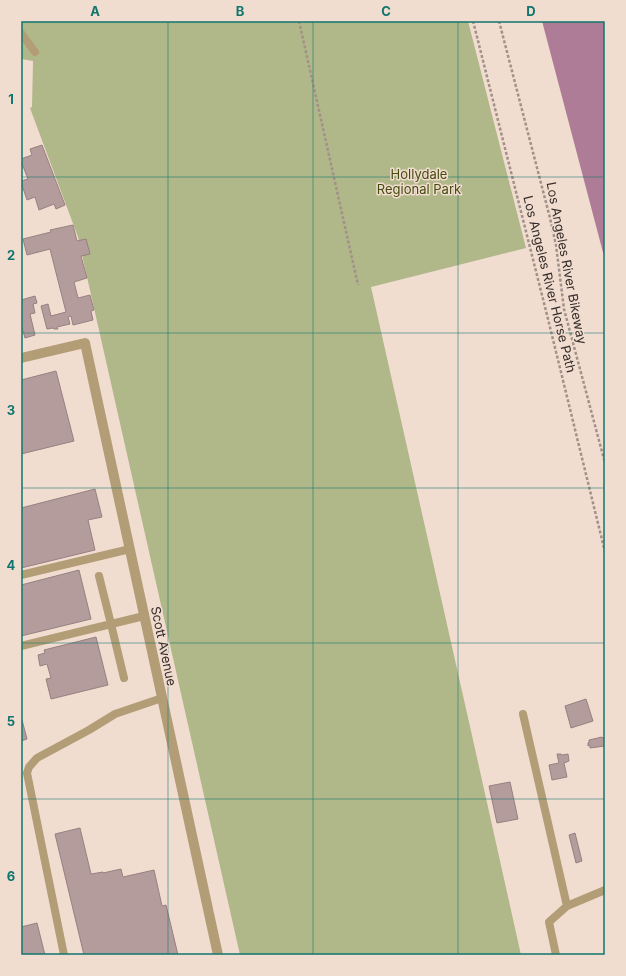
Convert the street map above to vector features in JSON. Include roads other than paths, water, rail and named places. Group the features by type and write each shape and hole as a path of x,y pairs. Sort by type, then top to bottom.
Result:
{"street":[{"name":"Scott Avenue","path":"21,358 85,343 218,955"}],"lane":[{"path":"21,33 35,52"},
{"path":"21,575 130,549"},
{"path":"99,576 124,678"},
{"path":"21,646 144,616"},
{"path":"64,955 27,773 30,766 37,758 115,714 162,698"},
{"path":"523,714 567,906"},
{"path":"556,955 549,922 567,906 605,890"}],"park label":[{"name":"Hollydale Regional Park","path":"419,182"}]}
